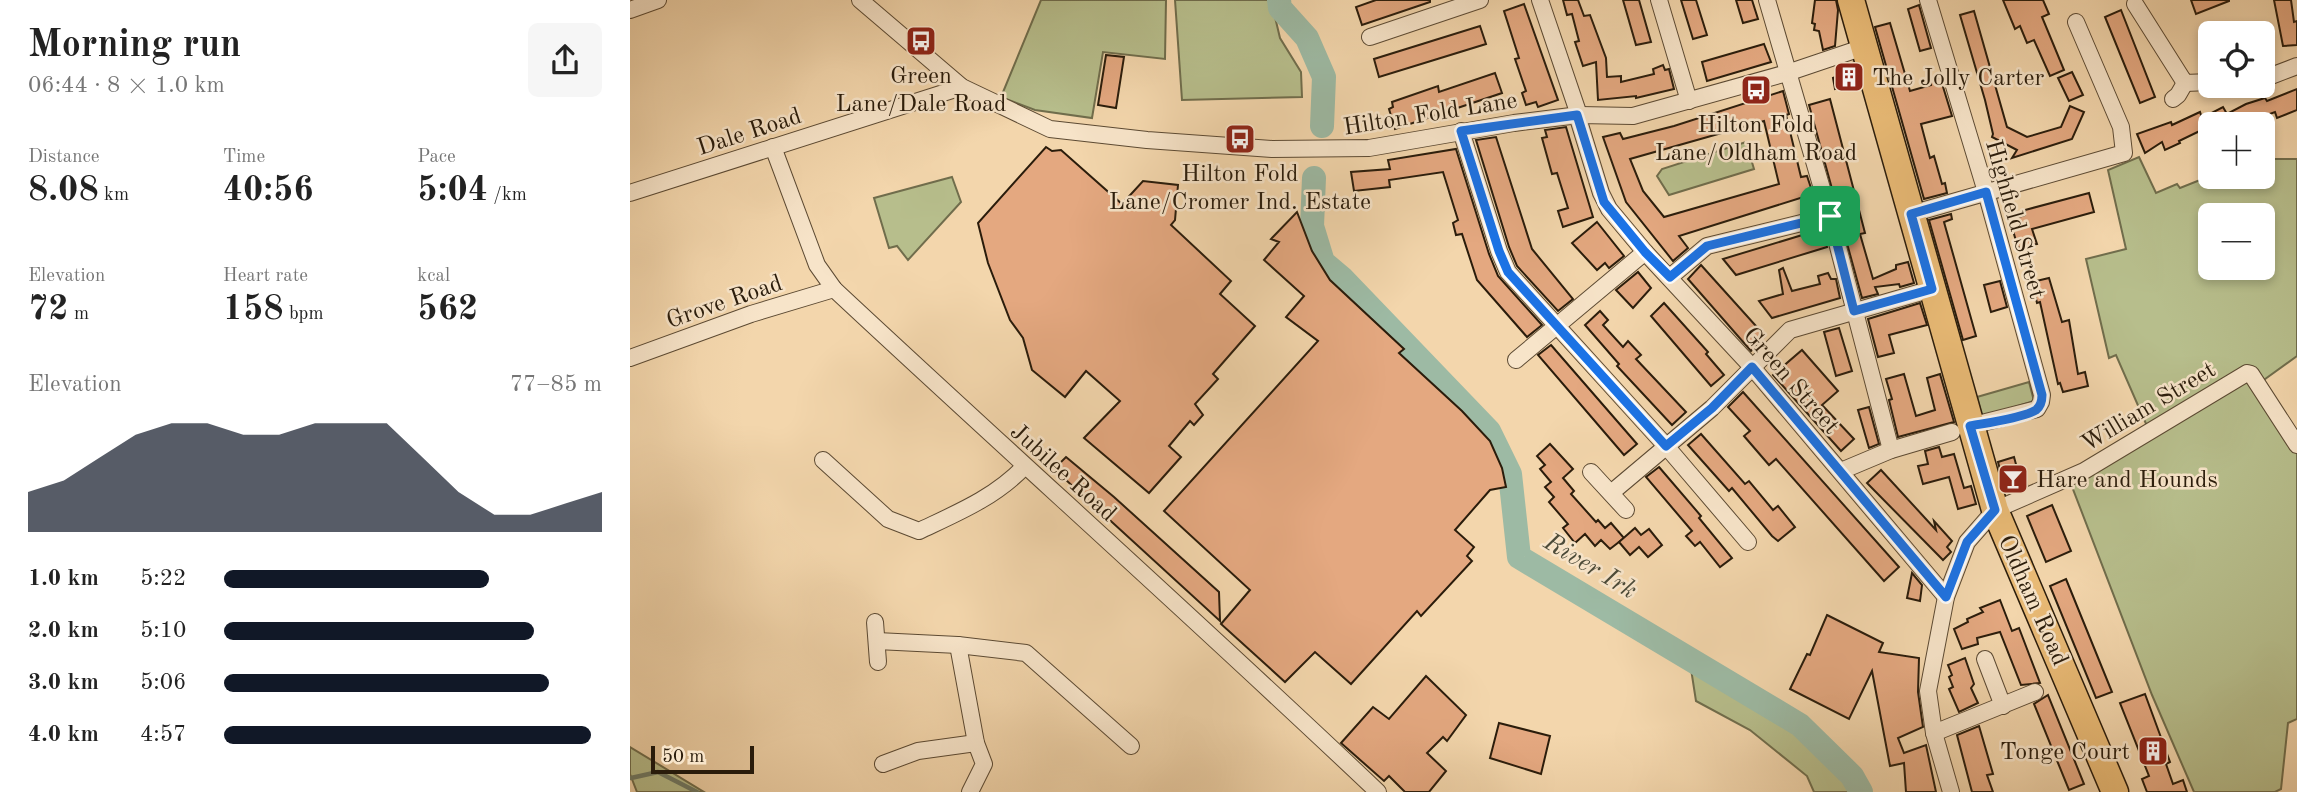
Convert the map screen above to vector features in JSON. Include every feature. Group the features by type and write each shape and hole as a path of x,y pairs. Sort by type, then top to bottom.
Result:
{"main road":[{"name":"Oldham Road","path":"1851,0 1932,289 1961,429 2115,792"}],"street":[{"path":"630,10 658,0"},
{"path":"1370,37 1480,0"},
{"name":"Green Street","path":"1540,0 1604,202 1645,252 1752,367 1946,597"},
{"path":"1659,0 1689,101"},
{"path":"1767,0 1830,216 1891,450"},
{"name":"Highfield Street","path":"1928,0 1986,192 2042,395 2037,409 1961,429"},
{"name":"Hilton Fold Lane","path":"864,1 962,87 1051,129 1154,141 1272,149 1335,150 1404,143 1461,131 1578,115 1633,116 1787,73 1864,47"},
{"path":"2135,4 2185,83"},
{"path":"1911,214 2124,153 2121,127 2076,22"},
{"path":"2275,74 2297,66"},
{"path":"2185,83 2198,82"},
{"path":"2173,99 2185,83"},
{"name":"Dale Road","path":"630,193 962,87"},
{"path":"1461,131 1502,262 1508,272 1666,446 1748,542"},
{"name":"Jubilee Road","path":"773,147 817,265 834,289 1024,467 1258,678 1378,792"},
{"path":"1670,277 1707,246 1830,216"},
{"path":"1516,360 1645,252"},
{"name":"Grove Road","path":"630,358 751,314 834,289"},
{"path":"1611,493 1712,408 1790,330 1932,289"},
{"name":"William Street","path":"1995,510 2084,471 2247,373 2251,374 2297,445"},
{"path":"1841,471 1891,450 1961,429"},
{"path":"823,460 888,519 919,531 980,502 1008,484 1024,467"},
{"path":"1591,472 1626,510"},
{"path":"1951,792 1934,733 1928,691 1946,597 1967,542 1995,510"},
{"path":"875,622 878,662"},
{"path":"877,641 958,645 1026,653 1131,746"},
{"path":"958,645 976,743 984,764 973,791"},
{"path":"1985,659 2003,706"},
{"path":"1934,733 2035,692"},
{"path":"883,764 918,751 976,743"}],"green space":[{"path":"1041,0 1166,0 1165,59 1103,52 1092,118 1035,110 1001,97"},
{"path":"1175,0 1271,0 1280,38 1301,72 1302,97 1182,100"},
{"path":"1746,142 1754,169 1669,195 1657,176 1662,169"},
{"path":"2139,157 2156,193 2177,184 2180,188 2198,181 2198,189 2275,189 2275,159 2297,159 2297,356 2261,382 2297,447 2297,719 2288,723 2281,789 2275,792 2194,792 2152,695 2071,484 2147,426 2116,355 2109,358 2086,259 2126,249 2108,170"},
{"path":"952,177 961,202 908,260 897,246 889,248 874,198"},
{"path":"2029,382 2034,401 1982,417 1977,397"},
{"path":"1691,669 1755,705 1813,728 1852,768 1864,792 1814,792 1807,776 1750,730 1696,701"},
{"path":"630,747 704,792 637,792 630,774"}],"building":[{"path":"1376,0 1430,2 1362,25 1356,7"},
{"path":"1563,0 1578,0 1584,16 1590,15 1606,58 1607,77 1621,76 1621,82 1654,74 1653,69 1663,65 1665,70 1669,69 1674,89 1636,98 1598,100 1596,62 1583,66 1575,42 1579,41 1572,14 1567,15"},
{"path":"1623,0 1639,0 1651,42 1636,45"},
{"path":"1681,0 1696,0 1707,35 1693,39"},
{"path":"1736,0 1752,0 1758,19 1743,23"},
{"path":"1815,0 1836,0 1838,10 1835,46 1823,50 1819,31 1814,30 1815,24 1812,23"},
{"path":"2003,0 2043,0 2049,14 2042,17 2064,70 2050,76 2034,40 2027,43 2020,26 2015,29"},
{"path":"2191,0 2229,0 2229,1 2196,14"},
{"path":"2274,0 2291,0 2294,22 2297,21 2297,45 2283,46"},
{"path":"1524,4 1558,100 1538,107 1536,102 1526,105 1522,93 1526,91 1515,59 1519,58 1504,11"},
{"path":"1919,5 1931,48 1920,51 1908,9"},
{"path":"2121,10 2155,97 2140,103 2105,17"},
{"path":"1974,11 2007,127 2027,137 2061,127 2070,106 2084,112 2072,139 2012,158 2017,150 1992,137 1985,100 1960,15"},
{"path":"1890,23 1910,91 1931,85 1930,80 1940,77 1952,116 1921,124 1930,158 1934,156 1947,193 1924,199 1875,27"},
{"path":"1480,26 1486,44 1379,77 1374,59"},
{"path":"1764,44 1771,62 1707,81 1702,62"},
{"path":"1106,55 1124,57 1116,108 1098,105"},
{"name":"The Jolly Carter","path":"1852,63 1858,83 1835,89 1833,78 1841,75 1839,66"},
{"path":"2072,72 2083,95 2069,101 2058,78"},
{"path":"1495,73 1502,93 1395,129 1389,109 1393,107 1392,102 1438,86 1439,92"},
{"path":"2297,89 2297,110 2277,118 2275,112 2231,112 2246,104 2275,98"},
{"path":"1783,91 1801,177 1807,176 1813,194 1679,236 1688,248 1673,261 1626,202 1603,137 1620,133 1623,139 1674,126","holes":["1764,121 1779,184 1664,217 1643,191 1630,159"]},
{"path":"1830,99 1865,233 1860,234 1873,279 1896,269 1896,265 1908,262 1914,283 1900,287 1899,284 1875,287 1878,294 1862,298 1809,105"},
{"path":"2223,107 2226,112 2213,112"},
{"path":"2198,113 2198,132 2165,150 2162,142 2145,153 2137,134 2171,122 2172,125"},
{"path":"1566,127 1593,217 1563,227 1558,211 1568,208 1557,173 1552,174 1542,138 1547,137 1545,130"},
{"path":"1496,137 1532,249 1573,299 1558,311 1517,266 1509,247 1476,140"},
{"path":"1046,147 1052,151 1061,150 1122,204 1143,181 1178,185 1175,220 1171,225 1231,281 1220,294 1255,326 1213,374 1218,379 1195,404 1203,415 1194,425 1190,421 1169,446 1181,457 1149,493 1084,438 1120,401 1086,371 1065,397 1032,370 1023,338 1010,320 988,263 978,223"},
{"path":"1456,149 1498,276 1542,325 1527,337 1477,280 1462,234 1456,235 1453,223 1458,220 1443,172 1389,180 1390,187 1354,191 1351,172 1390,169 1388,160"},
{"path":"2089,193 2094,212 2032,229 2037,244 2018,248 2010,220 2025,215 2025,210"},
{"path":"1297,212 1312,251 1330,280 1404,349 1399,353 1462,411 1490,441 1502,468 1506,487 1490,490 1455,530 1474,547 1467,556 1472,561 1421,616 1417,611 1351,684 1315,652 1285,682 1221,624 1250,590 1164,511 1318,341 1286,317 1304,296 1264,260 1279,242 1271,239"},
{"path":"1951,214 1952,219 1944,222 1976,336 1963,340 1929,220"},
{"path":"1597,222 1624,256 1609,268 1605,263 1597,270 1572,243"},
{"path":"1822,229 1827,247 1736,275 1723,259"},
{"path":"1701,265 1765,336 1751,351 1688,279"},
{"path":"1783,268 1792,291 1820,284 1818,276 1828,273 1831,279 1836,279 1840,298 1772,318 1759,301 1783,294 1779,270"},
{"path":"1638,272 1651,288 1633,308 1616,290"},
{"path":"2049,278 2062,322 2069,320 2078,374 2085,372 2088,386 2063,392 2060,383 2058,384 2040,302 2037,303 2032,282"},
{"path":"2000,281 2007,307 1991,312 1984,285"},
{"path":"1664,303 1708,352 1706,354 1724,375 1711,386 1651,316"},
{"path":"1920,303 1927,325 1889,335 1894,353 1878,357 1868,319"},
{"path":"1600,311 1608,320 1603,325 1623,347 1628,341 1641,355 1636,359 1686,412 1672,425 1617,366 1619,364 1585,325"},
{"path":"1839,328 1852,371 1836,376 1824,332"},
{"path":"1551,345 1637,444 1624,455 1538,355"},
{"path":"1802,350 1838,391 1822,405 1854,439 1841,451 1773,375"},
{"path":"1904,374 1916,416 1935,410 1927,378 1940,374 1954,422 1898,437 1886,379"},
{"path":"1743,392 1899,567 1884,581 1776,459 1769,465 1744,436 1750,431 1728,407"},
{"path":"1869,407 1879,444 1869,448 1858,410"},
{"path":"1701,434 1745,484 1749,481 1773,510 1778,506 1795,527 1778,541 1772,536 1732,488 1729,491 1688,445"},
{"path":"1550,444 1573,469 1563,478 1574,491 1571,494 1596,522 1598,520 1605,528 1611,523 1624,538 1610,549 1601,540 1595,546 1585,534 1575,543 1563,528 1568,524 1549,502 1554,497 1545,487 1551,482 1540,469 1545,465 1537,456"},
{"path":"1939,447 1942,457 1954,454 1964,488 1971,486 1976,504 1958,509 1949,477 1923,484 1918,466 1928,464 1925,451"},
{"path":"1066,457 1219,592 1220,621 1054,469"},
{"name":"Hare and Hounds","path":"2014,457 2017,468 2022,466 2027,484 2006,493 1998,462"},
{"path":"1659,467 1701,516 1699,518 1732,558 1720,567 1700,542 1695,546 1686,536 1692,531 1646,477"},
{"path":"1881,470 1936,530 1934,521 1952,541 1947,547 1951,552 1943,560 1867,483"},
{"path":"2052,505 2071,551 2046,562 2027,516"},
{"path":"1635,528 1641,535 1649,529 1662,545 1648,557 1639,547 1630,555 1619,542"},
{"path":"1912,573 1922,585 1920,601 1907,598"},
{"path":"2066,579 2112,692 2096,698 2050,586"},
{"path":"2000,600 2012,631 2019,628 2040,683 2021,685 2000,632 1977,638 1978,644 1962,649 1954,629 1983,612 1980,608"},
{"path":"1827,615 1883,643 1879,652 1919,658 1918,692 1923,727 1898,738 1904,753 1926,745 1936,792 1906,792 1904,763 1890,766 1872,671 1849,719 1790,689 1807,654 1810,655"},
{"path":"1965,658 1974,684 1971,688 1978,703 1959,712 1949,689 1953,687 1948,665"},
{"path":"1426,676 1466,715 1447,741 1443,737 1427,753 1446,771 1429,792 1405,792 1389,776 1384,781 1341,743 1373,707 1389,719"},
{"name":"Tonge Court","path":"2145,694 2170,762 2166,764 2173,784 2183,780 2187,792 2147,792 2142,779 2149,776 2120,703"},
{"path":"2048,695 2084,784 2069,790 2034,704"},
{"path":"1499,723 1550,736 1541,774 1490,758"},
{"path":"1979,726 1993,774 1987,775 1993,792 1972,792 1957,735"}],"waterway":[{"name":"River Irk","path":"1279,0 1280,8 1307,38 1324,77 1322,126"},
{"name":"River Irk","path":"1314,178 1312,226 1323,262 1343,279 1489,431 1510,474 1519,557 1800,725 1852,776 1861,792"},
{"path":"631,778 658,772 697,792"}],"place":[{"name":"Green Lane/Dale Road","path":"921,41"},
{"name":"The Jolly Carter","path":"1849,77"},
{"name":"Hilton Fold Lane/Oldham Road","path":"1756,90"},
{"name":"Hilton Fold Lane/Cromer Ind. Estate","path":"1240,139"},
{"name":"Hare and Hounds","path":"2013,479"},
{"name":"Tonge Court","path":"2153,751"}],"route":[{"path":"1577,115 1604,202 1645,252 1670,277 1707,246 1830,216 1854,311 1932,289 1911,214 1986,192 2042,395 2037,409 1970,426 1995,510 1967,542 1946,597 1752,367 1712,408 1666,446 1508,272 1502,262 1461,131 1577,115"}]}
